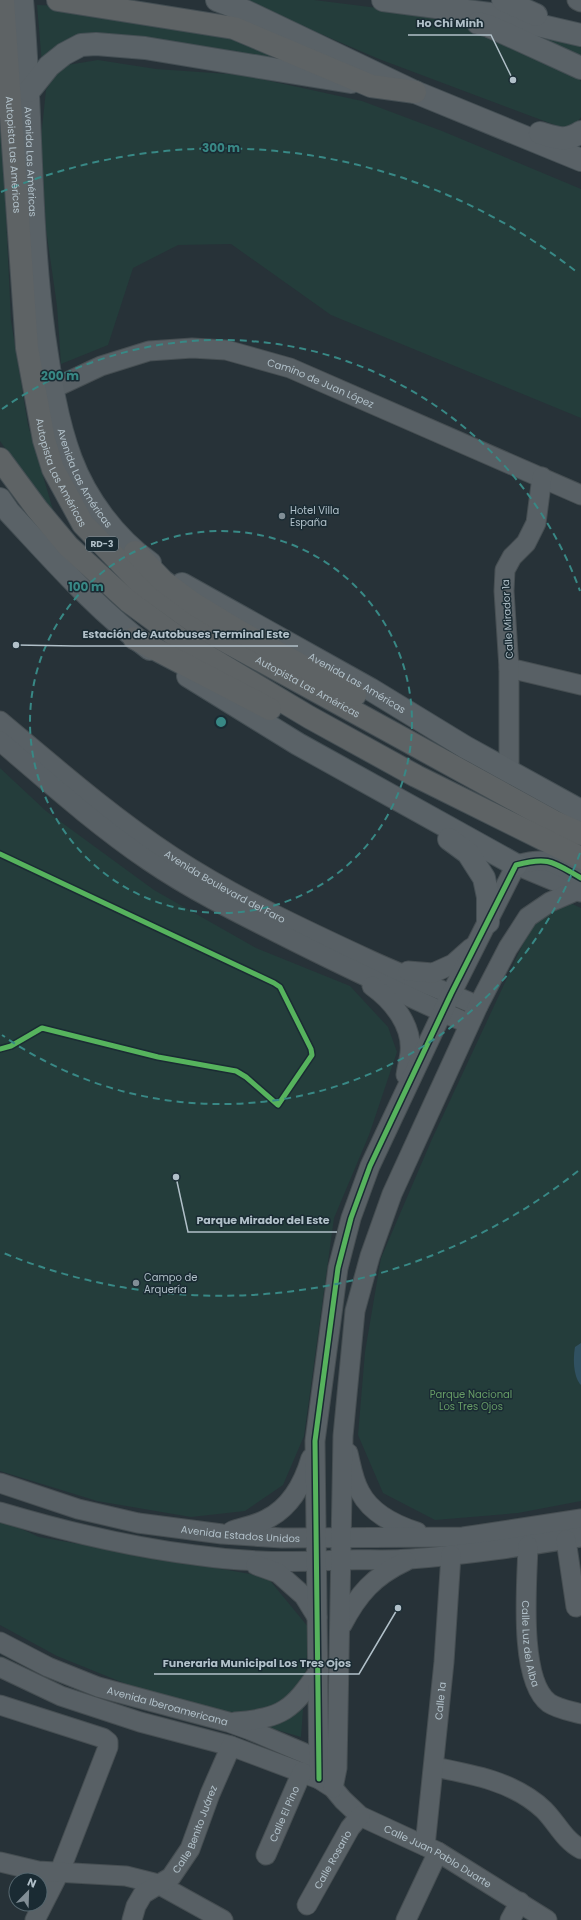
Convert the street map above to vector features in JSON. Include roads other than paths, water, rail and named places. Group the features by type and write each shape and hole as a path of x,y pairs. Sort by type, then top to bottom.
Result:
{"highway":[{"name":"Autopista Las Américas","path":"3,0 27,348 44,440 53,470 83,524 140,584 207,631 553,821 581,834"},
{"path":"64,1 234,28 370,86 415,92"},
{"name":"RD-3","path":"0,459 37,509 68,546 128,601 194,648 309,717 402,768 581,858"},
{"path":"135,552 163,581 194,604 235,629 375,707 454,754 553,821"},
{"path":"134,638 240,694 381,763 402,768"}],"main road":[{"name":"Avenida Las Américas","path":"22,0 29,91 32,204 38,290 52,389 70,458 82,484 98,509 135,552 168,576 204,598 370,689 509,772 581,811"},
{"path":"217,0 415,92 581,160"},
{"path":"382,0 490,14 578,34"},
{"path":"503,0 578,34"},
{"path":"411,4 489,26 579,68"},
{"path":"29,91 49,66 64,54 81,46 96,44 145,48 268,67 370,86"},
{"path":"444,103 520,125 558,138 572,139 581,132"},
{"path":"500,127 581,172"},
{"path":"0,499 25,529 85,594 134,638 178,670 298,744 516,865"},
{"path":"0,517 25,529"},
{"path":"392,797 468,853 484,878 488,897 488,922"}],"street":[{"path":"577,0 581,2"},
{"name":"Camino de Juan López","path":"52,389 101,366 149,351 192,348 226,350 290,368 581,495"},
{"name":"Calle Mirador 1a","path":"509,772 509,668 504,591 505,570 512,557 526,543 536,523 542,477"},
{"path":"509,668 578,679"},
{"name":"Avenida Boulevard del Faro","path":"0,721 138,834 175,858 243,898 372,961 478,1006"},
{"name":"Avenida Boulevard del Faro","path":"0,741 84,813 149,861 211,900 349,968 469,1024"},
{"path":"222,1534 267,1519 292,1500 307,1474 315,1441 338,1268 351,1218 370,1166 401,1098 442,1012 516,865 580,887"},
{"path":"326,1783 337,1768 343,1436 355,1311 370,1256 392,1194 469,1024 508,948 528,917 550,902 580,887"},
{"path":"372,961 403,970 433,972 453,964 477,944"},
{"path":"349,968 384,994 402,1017 410,1040 410,1053 401,1098"},
{"path":"343,1436 359,1491 370,1506 396,1525 430,1537"},
{"path":"315,1441 319,1759 326,1783"},
{"name":"Avenida Estados Unidos","path":"0,1483 78,1509 130,1521 222,1534 282,1538 316,1536 463,1537 581,1519"},
{"path":"0,1512 49,1527 120,1542 195,1555 239,1560 316,1562 341,1560 408,1560 528,1546 574,1538 576,1607"},
{"name":"Calle Luz del Alba","path":"528,1546 526,1629 530,1663 535,1681 542,1694 550,1703 581,1714"},
{"name":"Calle 1a","path":"406,1920 431,1849 434,1767 444,1662 451,1555"},
{"path":"239,1560 278,1573 304,1596 318,1618"},
{"path":"340,1628 354,1602 372,1582 391,1568 408,1560"},
{"name":"Avenida Iberoamericana","path":"0,1642 48,1667 98,1688 228,1722 319,1759 337,1768"},
{"name":"Avenida Iberoamericana","path":"0,1667 61,1696 140,1722 231,1746 302,1772 326,1783"},
{"path":"228,1722 262,1719 287,1710 304,1692 319,1671"},
{"path":"0,1704 103,1738 108,1742 108,1747 60,1871 35,1920"},
{"name":"Calle Benito Juárez","path":"132,1920 136,1906 143,1894 171,1877 190,1849 210,1794 231,1746"},
{"path":"434,1767 475,1774 522,1793 543,1810 567,1839 581,1849"},
{"name":"Calle El Pino","path":"266,1855 302,1772"},
{"name":"Calle Juan Pablo Duarte","path":"326,1783 360,1816 431,1849 520,1902 547,1920"},
{"name":"Calle Rosario","path":"307,1905 350,1828 360,1816"},
{"path":"0,1862 38,1871 60,1871 126,1876 158,1884 224,1920"},
{"path":"510,1920 520,1902"}],"water":[{"path":"581,1343 581,1385 576,1377 574,1356 575,1347"}],"place":[{"name":"Ho Chi Minh","path":"513,80"},
{"name":"Hotel Villa España","path":"282,516"},
{"name":"Estación de Autobuses Terminal Este","path":"16,645"},
{"name":"Parque Mirador del Este","path":"176,1177"},
{"name":"Campo de Arquería","path":"136,1283"},
{"name":"Funeraria Municipal Los Tres Ojos","path":"398,1608"}],"park label":[{"name":"Parque Nacional Los Tres Ojos","path":"471,1400"}]}
